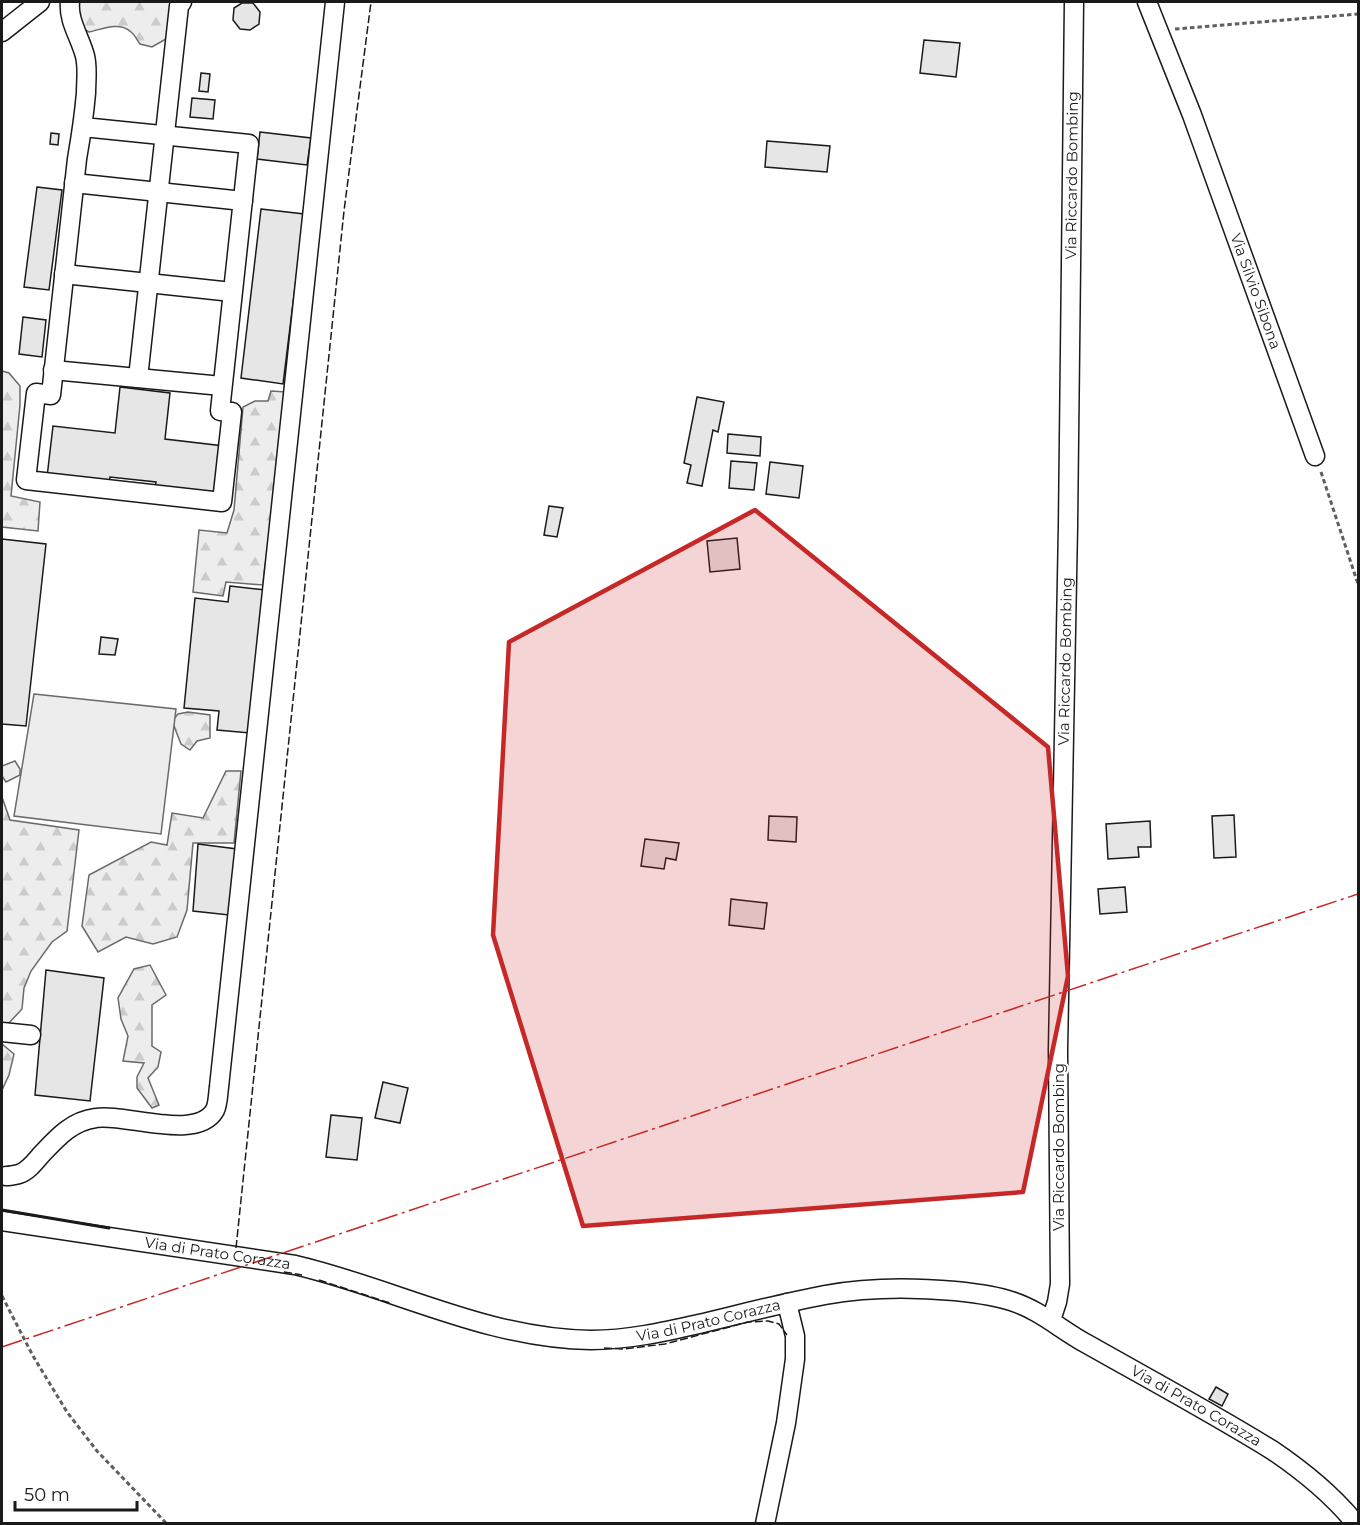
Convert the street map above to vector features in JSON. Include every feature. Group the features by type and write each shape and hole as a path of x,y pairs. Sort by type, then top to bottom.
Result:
{"street":[{"path":"2,32 40,2"},
{"path":"70,2 74,28 85,56 87,76 83,127 74,183 51,395 36,393 26,480 222,502 232,412 219,411 249,144 83,127"},
{"path":"6,1176 20,1174 30,1167 62,1133 83,1121 97,1117 170,1126 190,1125 206,1119 215,1110 335,2"},
{"name":"Via Riccardo Bombing","path":"1051,1320 1060,1284 1058,1050 1068,518 1074,2"},
{"name":"Via Silvio Sibona","path":"1147,2 1192,115 1315,456"},
{"path":"138,378 180,3"},
{"path":"74,183 243,201"},
{"path":"64,274 232,292"},
{"path":"53,370 222,386"},
{"path":"2,1032 31,1035"},
{"name":"Via di Prato Corazza","path":"2,1221 295,1265 334,1275 492,1326 553,1338 601,1340 637,1336 787,1303 845,1292 885,1288 924,1288 1005,1299 1027,1306 1078,1339 1251,1437 1319,1486 1343,1508 1356,1524"},
{"path":"765,1524 786,1423 795,1359 795,1336 787,1303"}],"path":[{"path":"1158,30 1359,14"},
{"path":"1315,456 1359,584"},
{"path":"2,1297 33,1356 67,1412 97,1451 167,1524"}],"highlighted area":[{"path":"755,510 1048,747 1068,976 1023,1192 583,1226 493,935 509,642"}],"green space":[{"path":"78,2 170,2 172,14 166,39 152,47 140,44 132,33 122,27 116,26 89,32 79,23"},
{"path":"2,371 9,373 20,386 11,496 40,502 38,531 2,527"},
{"path":"271,391 286,392 263,585 226,582 223,596 193,592 199,530 227,533 234,510 243,407 255,401 268,401"},
{"path":"188,712 210,715 210,738 197,741 190,750 181,744 172,721 178,714"},
{"path":"15,761 20,769 20,775 6,782 2,776 2,766"},
{"path":"226,771 241,771 234,843 193,843 187,910 177,937 153,944 126,937 98,952 82,926 89,875 151,842 167,845 172,813 203,818"},
{"path":"2,797 10,820 79,830 67,931 52,942 31,971 24,988 22,1009 8,1024 2,1023"},
{"path":"150,965 166,995 152,1005 152,1046 161,1052 158,1067 148,1078 159,1105 152,1108 137,1088 137,1077 144,1063 123,1061 128,1036 121,1019 118,998 134,969"},
{"path":"2,1044 14,1054 9,1075 2,1090"}],"shaded area":[{"path":"34,694 176,709 161,834 14,816"}],"building":[{"path":"242,3 253,3 260,12 259,24 250,30 240,29 233,20 234,8"},
{"path":"924,40 960,43 956,77 920,73"},
{"path":"201,73 210,74 208,92 199,91"},
{"path":"192,98 215,100 213,119 190,117"},
{"path":"260,132 311,138 307,165 257,159"},
{"path":"51,133 59,134 58,145 50,144"},
{"path":"767,141 830,146 827,172 765,167"},
{"path":"37,187 62,190 49,290 24,287"},
{"path":"261,209 304,214 283,384 241,378"},
{"path":"23,317 46,320 42,357 19,354"},
{"path":"120,387 170,393 165,439 224,446 218,497 155,490 156,482 110,477 109,485 47,477 53,426 115,433"},
{"path":"697,397 724,402 718,432 713,430 702,486 687,483 691,465 684,463"},
{"path":"728,434 761,437 760,456 727,453"},
{"path":"731,461 757,463 754,490 729,488"},
{"path":"770,462 803,466 799,498 766,494"},
{"path":"549,506 563,508 557,537 544,535"},
{"path":"737,538 740,569 710,572 707,541"},
{"path":"2,539 46,544 26,726 2,724"},
{"path":"230,586 266,590 250,733 217,730 219,711 184,708 195,598 228,602"},
{"path":"101,637 118,639 115,655 99,654"},
{"path":"1234,815 1236,857 1214,858 1212,816"},
{"path":"769,816 797,817 796,842 768,840"},
{"path":"1150,821 1151,847 1138,847 1139,857 1108,859 1106,824"},
{"path":"645,839 679,843 676,860 666,858 664,869 641,866"},
{"path":"198,844 237,849 229,915 193,911"},
{"path":"1125,887 1127,912 1100,914 1098,889"},
{"path":"731,899 767,903 764,929 729,925"},
{"path":"46,970 104,978 90,1101 35,1095"},
{"path":"383,1082 408,1088 400,1123 375,1118"},
{"path":"331,1115 362,1118 357,1160 326,1157"},
{"path":"1216,1387 1228,1394 1222,1406 1209,1399"}],"fence":[{"path":"236,1248 344,211 371,2"},
{"path":"284,1272 302,1275"},
{"path":"319,1280 390,1303"},
{"path":"604,1348 624,1349 665,1344 748,1322 768,1321 779,1324 787,1335"}],"wall":[{"path":"2,1210 109,1228"}],"power":[{"path":"2,1347 1358,894"}]}
